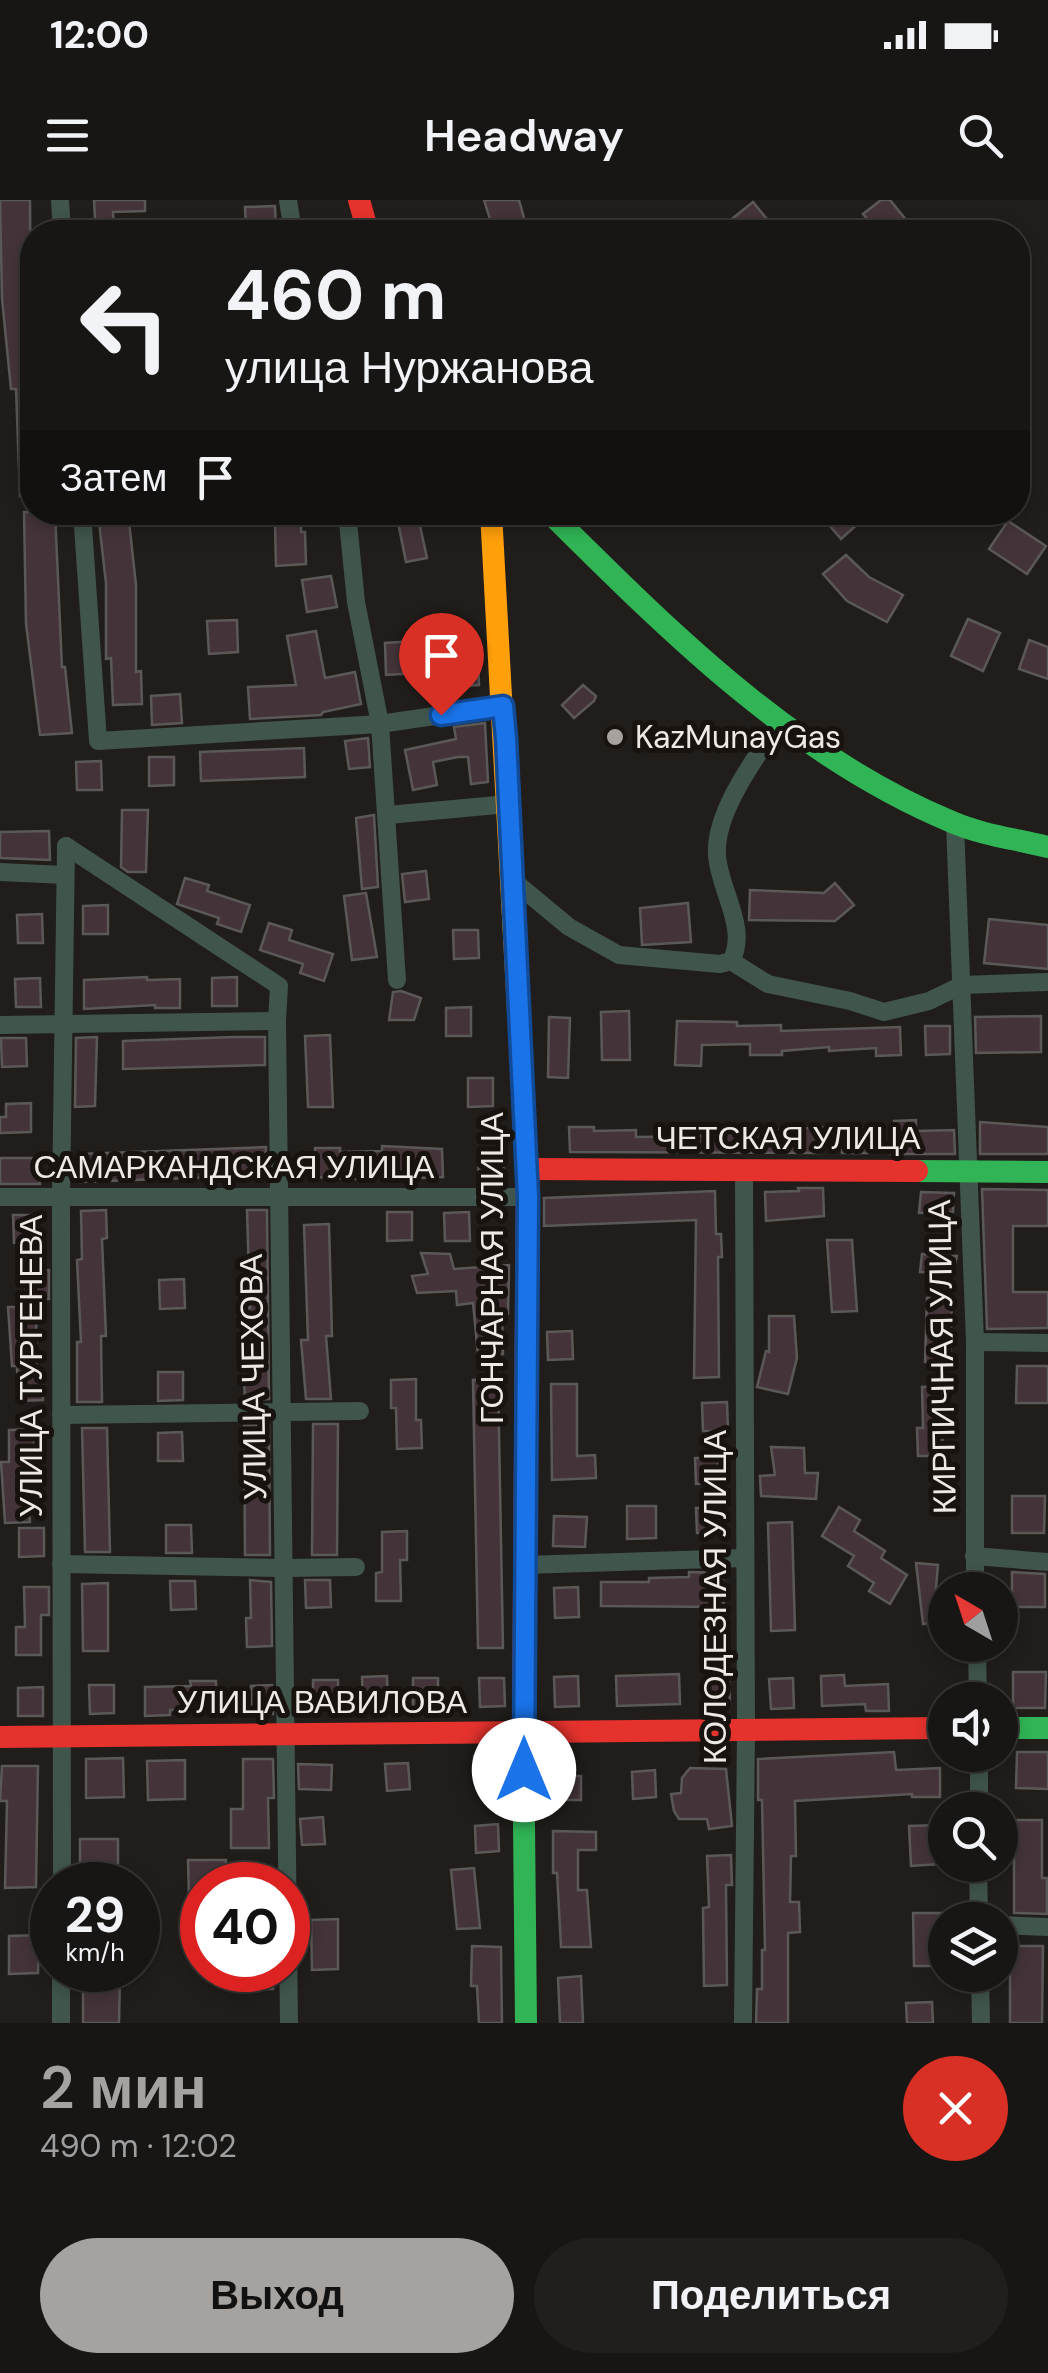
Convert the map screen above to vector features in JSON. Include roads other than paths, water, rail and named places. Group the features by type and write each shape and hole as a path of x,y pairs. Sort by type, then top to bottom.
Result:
{"street":[{"path":"83,525 98,741 380,724 503,706"},
{"path":"348,525 356,602 380,724 397,980"},
{"name":"ГОНЧАРНАЯ УЛИЦА","path":"492,525 528,1197 523,1734 526,2023"},
{"path":"562,525 641,603 779,722 884,789 956,824 1048,847"},
{"path":"731,961 738,938 717,855 721,821 779,722"},
{"path":"388,814 508,804"},
{"name":"КИРПИЧНАЯ УЛИЦА","path":"956,824 975,1342 974,1572"},
{"name":"УЛИЦА ТУРГЕНЕВА","path":"62,1862 61,1197 66,846"},
{"name":"УЛИЦА ЧЕХОВА","path":"66,846 279,986 289,2023"},
{"path":"0,872 65,875"},
{"path":"511,879 570,927 620,955 720,964 731,961 768,984 884,1012 929,1001 962,985 1048,982"},
{"path":"0,1025 277,1022"},
{"name":"ЧЕТСКАЯ УЛИЦА","path":"527,1170 1048,1172"},
{"name":"КОЛОДЕЗНАЯ УЛИЦА","path":"742,2023 746,1730 744,1172"},
{"name":"САМАРКАНДСКАЯ УЛИЦА","path":"0,1197 528,1197"},
{"path":"975,1342 1048,1343"},
{"path":"61,1415 360,1410"},
{"path":"974,1556 1048,1562"},
{"path":"524,1565 744,1558"},
{"path":"61,1564 356,1566"},
{"name":"УЛИЦА ВАВИЛОВА","path":"0,1737 928,1728"},
{"path":"1018,1728 1048,1728"},
{"path":"1018,1926 1048,1927"},
{"path":"62,1992 62,2023"},
{"path":"980,1992 981,2023"}],"place":[{"name":"KazMunayGas","path":"615,737"}]}
